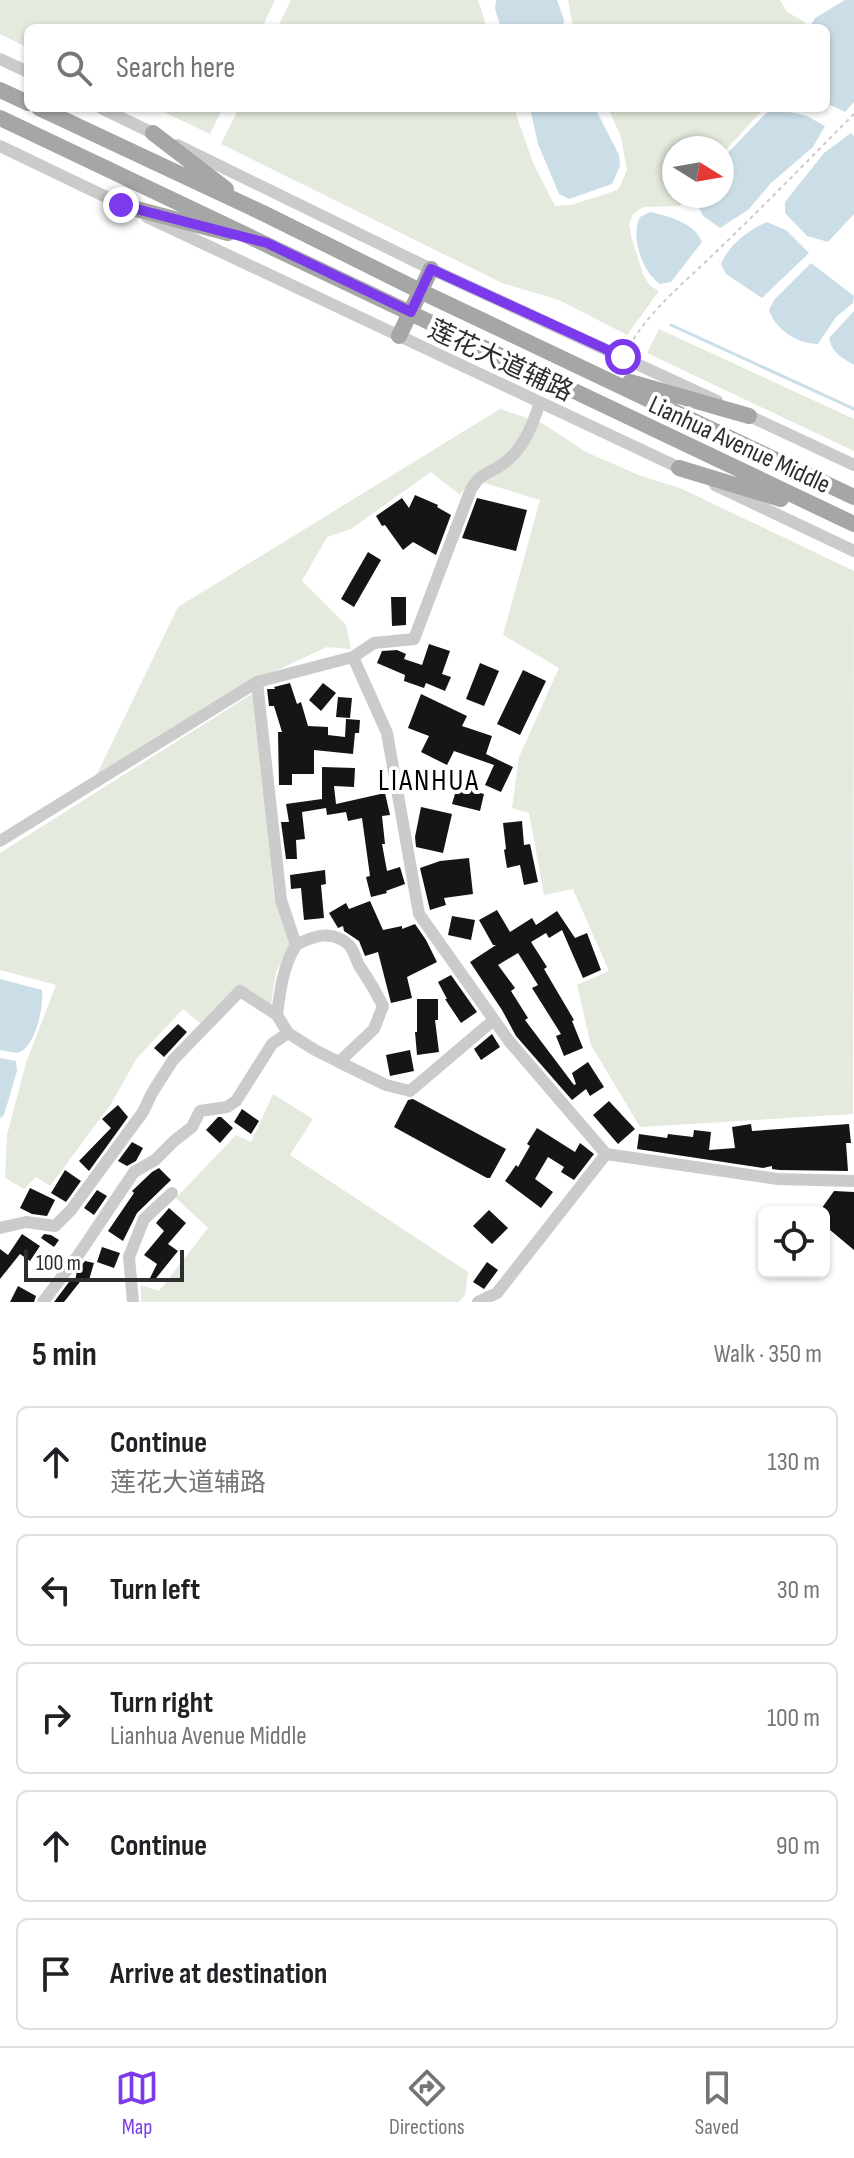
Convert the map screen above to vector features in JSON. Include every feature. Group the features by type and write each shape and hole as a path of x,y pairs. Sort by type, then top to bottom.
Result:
{"main road":[{"path":"0,90 24,101"},
{"name":"Lianhua Avenue Middle","path":"47,112 854,497"},
{"name":"Lianhua Avenue Middle","path":"0,118 854,524"},
{"path":"121,205 260,240 259,212 153,133"},
{"path":"399,336 431,269"},
{"path":"560,385 576,366 749,416"},
{"path":"679,468 836,515"}],"street":[{"path":"0,59 24,70"},
{"name":"莲花大道辅路","path":"109,112 431,269 854,465"},
{"name":"莲花大道辅路","path":"0,146 854,551"},
{"path":"0,841 257,682 353,657 374,643 414,639 471,489 481,475 502,464 522,444 531,430 540,402"},
{"path":"353,657 387,733 419,914 509,1041 606,1154 778,1179 854,1181"},
{"path":"257,682 281,900 296,945"},
{"path":"277,1015 288,959 296,945 315,936 332,936 350,946 383,1006 374,1029 339,1062"},
{"path":"0,1228 26,1222 55,1226 71,1210 143,1112 173,1060 240,991 277,1015 288,1033 315,1050 386,1085 410,1091 489,1024"},
{"path":"43,1302 134,1172 155,1160 192,1127 200,1111 227,1107 236,1101 272,1044 288,1033"},
{"path":"478,1302 497,1293 606,1154"},
{"path":"133,1302 129,1257 144,1219 172,1193"}],"path":[{"path":"623,357 637,333 661,304 854,114"}],"shaded area":[{"path":"0,0 275,0 264,24 24,24 24,46 0,34"},
{"path":"291,0 478,0 486,24 279,24"},
{"path":"568,0 780,0 787,12 805,22 804,24 572,24"},
{"path":"163,112 221,112 210,134"},
{"path":"237,112 515,112 533,163 555,206 571,205 618,190 627,170 621,137 610,112 761,112 734,141 734,136 662,136 662,206 643,207 633,214 629,224 643,274 650,286 659,291 627,335 559,300 502,283 221,144"},
{"path":"659,329 854,419 854,451 647,353"},
{"path":"500,409 542,423 586,452 641,476 680,488 854,571 853,1114 640,1127 591,1045 577,985 609,971 573,889 544,895 529,813 512,808 519,757 559,668 503,635 540,500 471,479 460,495 431,472 351,529 327,537 302,581 346,625 351,649 327,647 258,679 96,776 178,607"},
{"path":"255,692 274,897 290,945 276,972 271,1004 239,985 200,1023 183,1009 137,1058 111,1104 50,1186 36,1177 24,1189 5,1178 7,1135 26,1063 56,985 0,970 0,853"},
{"path":"273,1094 313,1119 290,1155 468,1272 465,1295 459,1302 141,1302 141,1285 159,1291 208,1228 176,1198 236,1135 251,1142"}],"water":[{"path":"496,0 557,0 564,24 500,24"},
{"path":"845,0 854,0 854,102 845,112 830,105 830,24 811,24 815,18"},
{"path":"531,112 597,112 619,155 620,166 612,184 569,199 559,194 538,144"},
{"path":"768,112 807,116 825,126 813,147 771,183 748,210 720,228 703,216 699,208 734,208 734,146"},
{"path":"851,133 854,136 854,214 828,242 807,236 785,213 785,202 824,153"},
{"path":"650,212 687,225 702,242 671,282 660,284 654,278 643,263 637,243 640,217"},
{"path":"767,222 786,230 809,253 762,298 726,274 721,264 740,239"},
{"path":"811,263 854,296 853,303 836,317 818,344 788,334 776,323 769,310 774,300"},
{"path":"854,311 854,365 835,351 829,338"},
{"path":"0,979 42,990 42,1005 35,1033 20,1052 0,1050"},
{"path":"0,1058 16,1061 17,1071 4,1115 0,1118"}],"building":[{"path":"415,495 438,505 451,515 436,555 413,542 403,550 376,516 402,498 409,508"},
{"path":"477,498 527,510 516,551 462,538"},
{"path":"368,552 381,560 354,607 341,599"},
{"path":"391,597 406,597 406,625 392,626"},
{"path":"429,644 450,651 442,674 451,677 445,691 426,683 424,688 404,681 405,675 377,663 382,651 397,650 406,654 404,659 422,665"},
{"path":"480,663 499,671 484,706 466,699"},
{"path":"523,670 546,681 520,735 497,724"},
{"path":"290,683 297,704 301,702 308,726 328,727 328,735 345,737 346,719 360,720 359,733 355,733 353,754 314,750 314,774 292,774 292,785 279,785 278,732 282,732 274,706 269,706 267,689"},
{"path":"323,683 336,693 321,711 309,700"},
{"path":"421,694 467,716 462,726 492,736 486,754 513,767 501,792 485,785 494,765 454,751 447,765 421,752 429,736 408,728"},
{"path":"338,697 352,698 350,718 336,717"},
{"path":"322,767 355,768 354,787 334,786 336,804 385,793 390,815 382,816 385,844 382,844 387,871 400,867 405,884 371,897 366,877 370,876 362,818 348,821 346,812 327,815 326,808 302,812 305,839 296,840 297,859 286,859 281,822 289,822 286,804 322,799"},
{"path":"457,787 484,794 480,811 452,804"},
{"path":"421,807 452,814 443,853 416,847"},
{"path":"522,821 524,845 530,844 538,882 524,885 520,865 507,868 503,823"},
{"path":"469,858 473,894 444,898 446,905 430,910 420,868 440,861"},
{"path":"325,870 326,884 321,885 324,918 304,920 301,888 291,889 290,875"},
{"path":"370,901 383,930 402,926 402,929 415,924 437,962 407,977 412,998 391,1003 378,952 365,956 359,941 344,931 343,926 338,928 329,913 346,903 349,909"},
{"path":"497,910 510,932 532,918 536,925 557,911 575,938 587,933 601,970 583,978 562,930 549,938 546,933 531,942 574,1020 583,1048 564,1056 556,1036 561,1034 532,988 538,985 518,953 498,965 515,988 511,991 528,1018 525,1020 574,1085 572,1073 588,1062 604,1087 590,1096 586,1089 572,1100 516,1036 470,962 496,945 493,945 479,920"},
{"path":"452,916 475,920 471,940 448,935"},
{"path":"451,975 477,1012 461,1023 438,982"},
{"path":"417,999 438,999 438,1020 435,1020 439,1052 417,1055"},
{"path":"178,1024 187,1032 164,1057 154,1048"},
{"path":"492,1034 500,1047 481,1060 474,1049"},
{"path":"410,1050 414,1071 390,1076 386,1055"},
{"path":"413,1099 506,1149 490,1178 394,1127 408,1100"},
{"path":"609,1101 635,1129 618,1144 593,1115"},
{"path":"118,1105 128,1117 89,1171 79,1161 111,1128 102,1119"},
{"path":"242,1109 259,1121 251,1134 234,1122"},
{"path":"218,1117 233,1128 220,1143 206,1130"},
{"path":"751,1124 752,1131 849,1124 851,1143 846,1143 848,1171 779,1170 772,1169 772,1166 763,1168 637,1149 639,1134 667,1138 668,1134 693,1137 694,1130 711,1132 709,1150 735,1148 732,1127"},
{"path":"537,1128 575,1152 580,1143 594,1154 574,1180 561,1172 564,1167 548,1157 535,1179 553,1192 541,1208 505,1181 516,1165 518,1167"},
{"path":"132,1142 143,1148 136,1161 127,1166 118,1161"},
{"path":"159,1168 171,1180 137,1213 123,1241 108,1231 134,1193 132,1191"},
{"path":"65,1170 81,1181 66,1202 51,1193"},
{"path":"30,1188 55,1200 47,1216 20,1208"},
{"path":"97,1190 107,1196 94,1215 84,1208"},
{"path":"834,1191 854,1192 854,1250 830,1230 830,1206 823,1206"},
{"path":"169,1208 186,1223 168,1244 178,1251 153,1282 149,1280 157,1264 144,1255 164,1231 156,1223"},
{"path":"489,1210 508,1228 492,1244 473,1226"},
{"path":"22,1234 40,1246 30,1261 20,1254 0,1279 0,1249 8,1255"},
{"path":"44,1234 59,1240 54,1247 41,1238"},
{"path":"102,1247 120,1253 114,1268 97,1262"},
{"path":"85,1261 94,1263 89,1280 83,1278 64,1302 54,1302 72,1278 75,1281 77,1271"},
{"path":"487,1262 498,1270 484,1289 473,1282"},
{"path":"18,1286 36,1296 34,1302 10,1302"}],"waterway":[{"path":"671,325 854,409"}],"district":[{"name":"LIANHUA","path":"429,780"}],"route":[{"path":"121,205 267,243 411,312 431,269 623,357"}]}
